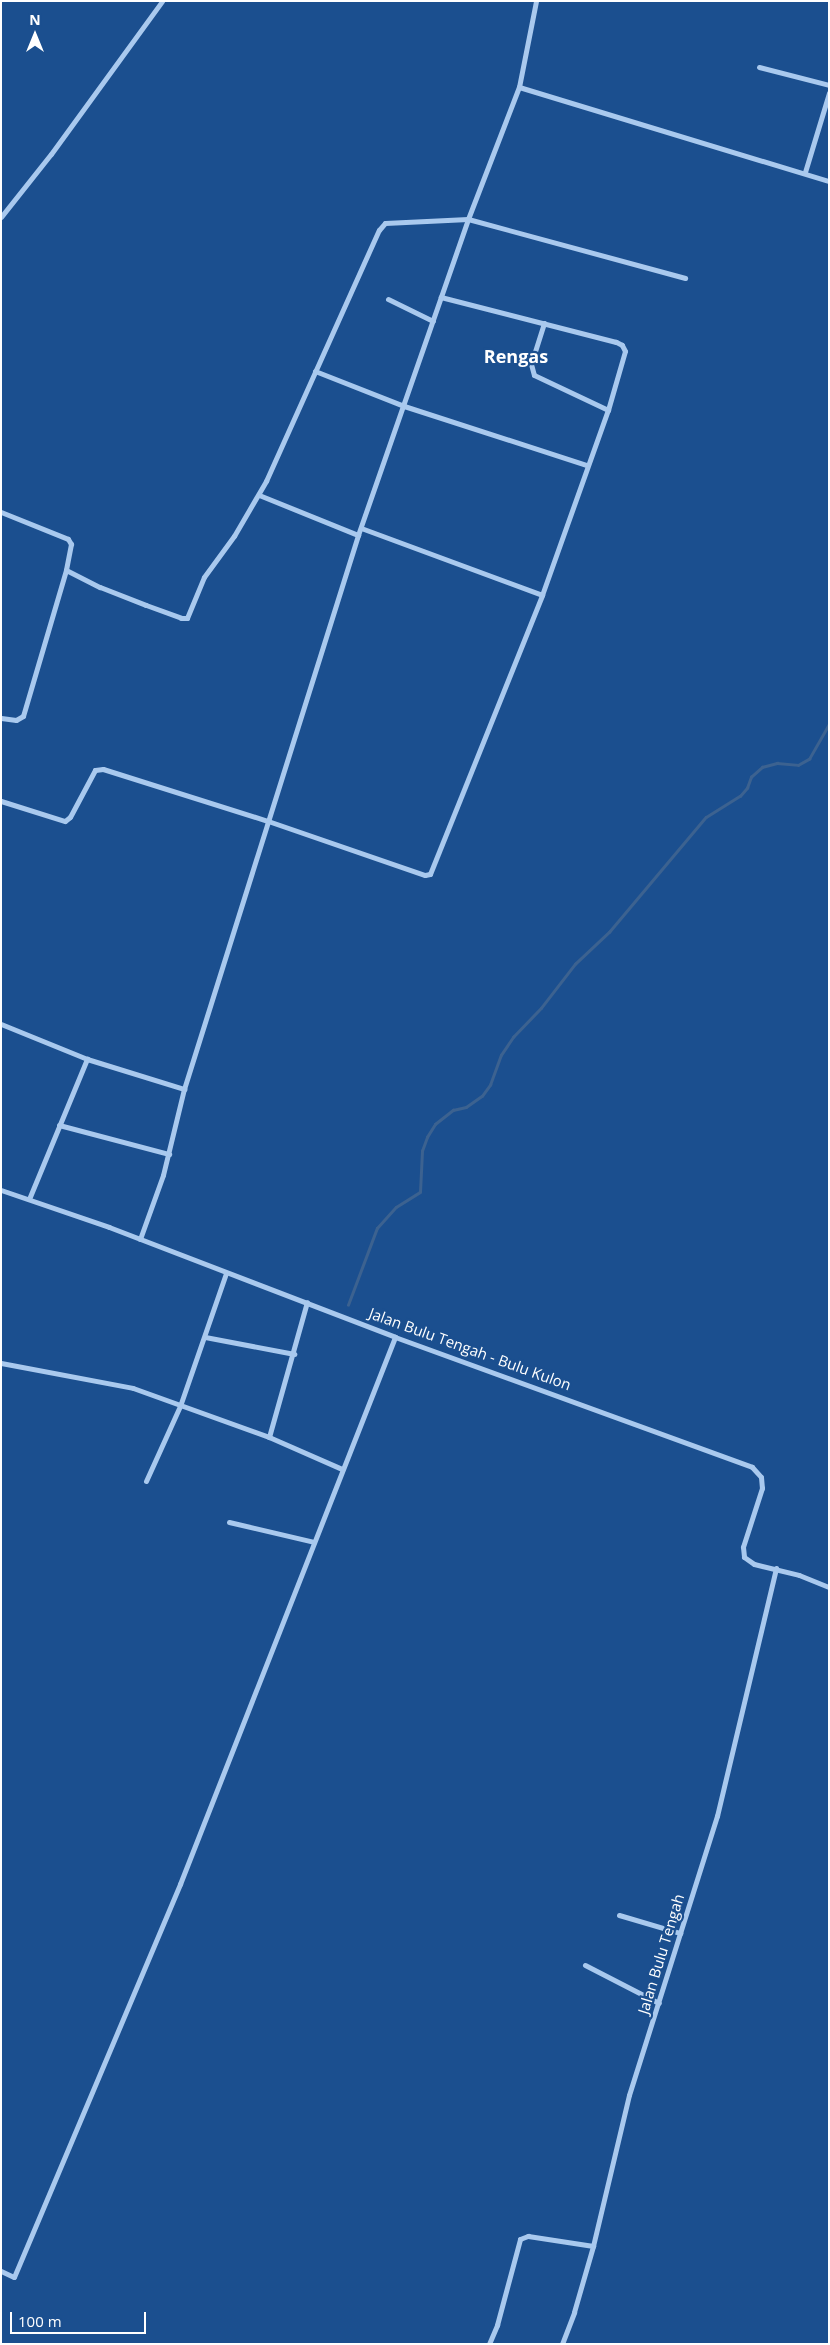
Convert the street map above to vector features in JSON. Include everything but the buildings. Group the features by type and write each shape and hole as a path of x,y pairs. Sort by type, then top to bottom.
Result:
{"street":[{"path":"1,217 51,154 162,1"},
{"path":"140,1239 169,1154 184,1089 358,536 468,219 519,87 536,1"},
{"path":"759,67 829,86"},
{"path":"519,87 829,181"},
{"path":"804,172 829,93"},
{"path":"66,570 100,587 146,606 181,618 187,618 204,577 259,495 381,226 390,222 468,219 685,278"},
{"path":"1,801 65,821 70,818 95,770 100,769 268,821 425,875 430,874 542,595 608,410 625,351 622,345 442,297"},
{"path":"388,299 433,321"},
{"path":"544,324 531,364 534,375 608,410"},
{"path":"315,371 404,406 587,465"},
{"path":"259,495 358,536"},
{"path":"1,512 68,539 70,544 66,570 24,716 16,720 1,718"},
{"path":"361,528 542,595"},
{"path":"1,1024 87,1059 184,1089"},
{"path":"29,1199 87,1059"},
{"path":"59,1125 169,1154"},
{"name":"Jalan Bulu Tengah - Bulu Kulon","path":"1,1190 140,1239 395,1336 752,1467 762,1477 762,1488 743,1554 744,1557 754,1564 776,1568 829,1587"},
{"path":"146,1481 180,1406 226,1273"},
{"path":"269,1437 294,1354 307,1302"},
{"path":"205,1336 294,1354"},
{"path":"1,2271 14,2277 180,1884 395,1336"},
{"path":"1,1363 132,1388 269,1437 342,1469"},
{"path":"229,1522 314,1542"},
{"name":"Jalan Bulu Tengah","path":"562,2344 574,2312 592,2246 629,2095 717,1816 776,1568"},
{"path":"618,1915 680,1933"},
{"path":"585,1965 659,2003"},
{"path":"489,2344 497,2325 520,2239 528,2236 592,2246"}],"waterway":[{"path":"348,1305 377,1228 396,1207 420,1192 422,1151 427,1137 435,1124 453,1110 466,1107 482,1096 490,1085 501,1055 513,1037 541,1008 575,964 609,932 706,817 740,796 747,788 751,777 762,767 777,763 798,765 809,759 829,724"}],"district":[{"name":"Rengas","path":"516,356"}]}
